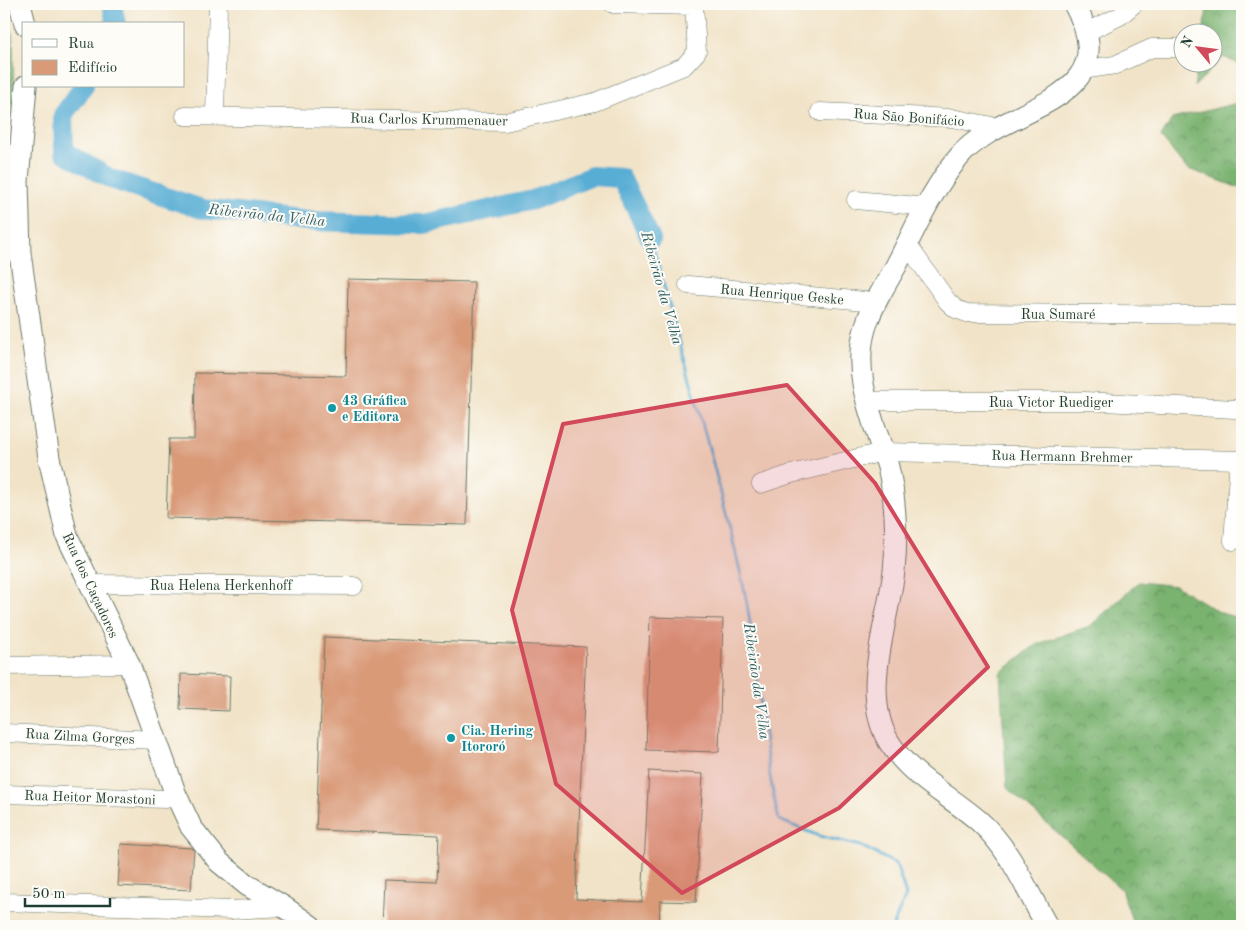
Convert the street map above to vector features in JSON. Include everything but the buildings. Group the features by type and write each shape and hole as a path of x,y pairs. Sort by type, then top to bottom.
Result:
{"main road":[{"path":"20,4 24,22"},
{"path":"1047,926 998,842 980,822 906,764 888,740 880,717 876,680 894,569 895,515 889,471 862,382 862,348 864,330 877,302 927,207 960,156 974,141 997,127 1049,103 1069,86 1082,70 1087,58 1089,43 1087,32 1074,4"},
{"name":"Rua dos Caçadores","path":"26,88 18,181 20,253 56,488 67,536 129,664 176,796 191,827 205,846 247,885 311,926"}],"street":[{"path":"215,114 218,4"},
{"path":"613,4 694,5"},
{"path":"1087,32 1120,16 1134,4"},
{"name":"Rua Carlos Krummenauer","path":"184,116 215,114 505,122 595,102 684,66 697,52 694,5"},
{"path":"1082,70 1115,65 1152,48 1174,48"},
{"name":"Rua São Bonifácio","path":"820,112 952,118 997,127"},
{"path":"856,200 927,207"},
{"name":"Rua Sumaré","path":"907,244 948,302 956,309 967,313 1242,315"},
{"name":"Rua Henrique Geske","path":"688,285 877,302"},
{"name":"Rua Victor Ruediger","path":"867,401 1085,401 1235,410"},
{"name":"Rua Hermann Brehmer","path":"761,484 791,474 883,452 1240,460"},
{"path":"1232,541 1240,460"},
{"name":"Rua Helena Herkenhoff","path":"89,584 354,586"},
{"path":"4,666 129,664"},
{"name":"Rua Zilma Gorges","path":"4,733 156,740"},
{"name":"Rua Heitor Morastoni","path":"4,794 166,799 176,796"},
{"path":"231,910 247,885"},
{"path":"4,902 231,910 284,907"}],"highlighted area":[{"path":"787,385 875,483 988,667 839,808 682,893 556,784 512,610 563,424"}],"green space":[{"path":"4,4 8,4 13,42 14,100 4,131"},
{"path":"1208,4 1242,4 1242,66 1224,57 1224,22 1205,22"},
{"path":"1196,72 1209,72 1194,87"},
{"path":"1242,102 1242,189 1186,168 1161,137 1172,119"},
{"path":"1139,582 1176,586 1221,613 1242,619 1242,926 1134,926 1121,889 1007,788 1000,673 1037,644 1090,626"}],"waterway":[{"name":"Ribeirão da Velha","path":"112,4 116,22"},
{"name":"Ribeirão da Velha","path":"83,88 63,115 64,152 111,179 202,209 308,221 424,224 533,200 592,176 621,178 651,239"},
{"name":"Ribeirão da Velha","path":"651,239 711,454 743,584 749,613 768,762 779,820 819,836 861,846 896,864 906,895 893,926"}],"place":[{"name":"43 Gráfica e Editora","path":"332,408"},
{"name":"Cia. Hering Itororó","path":"451,738"}]}
